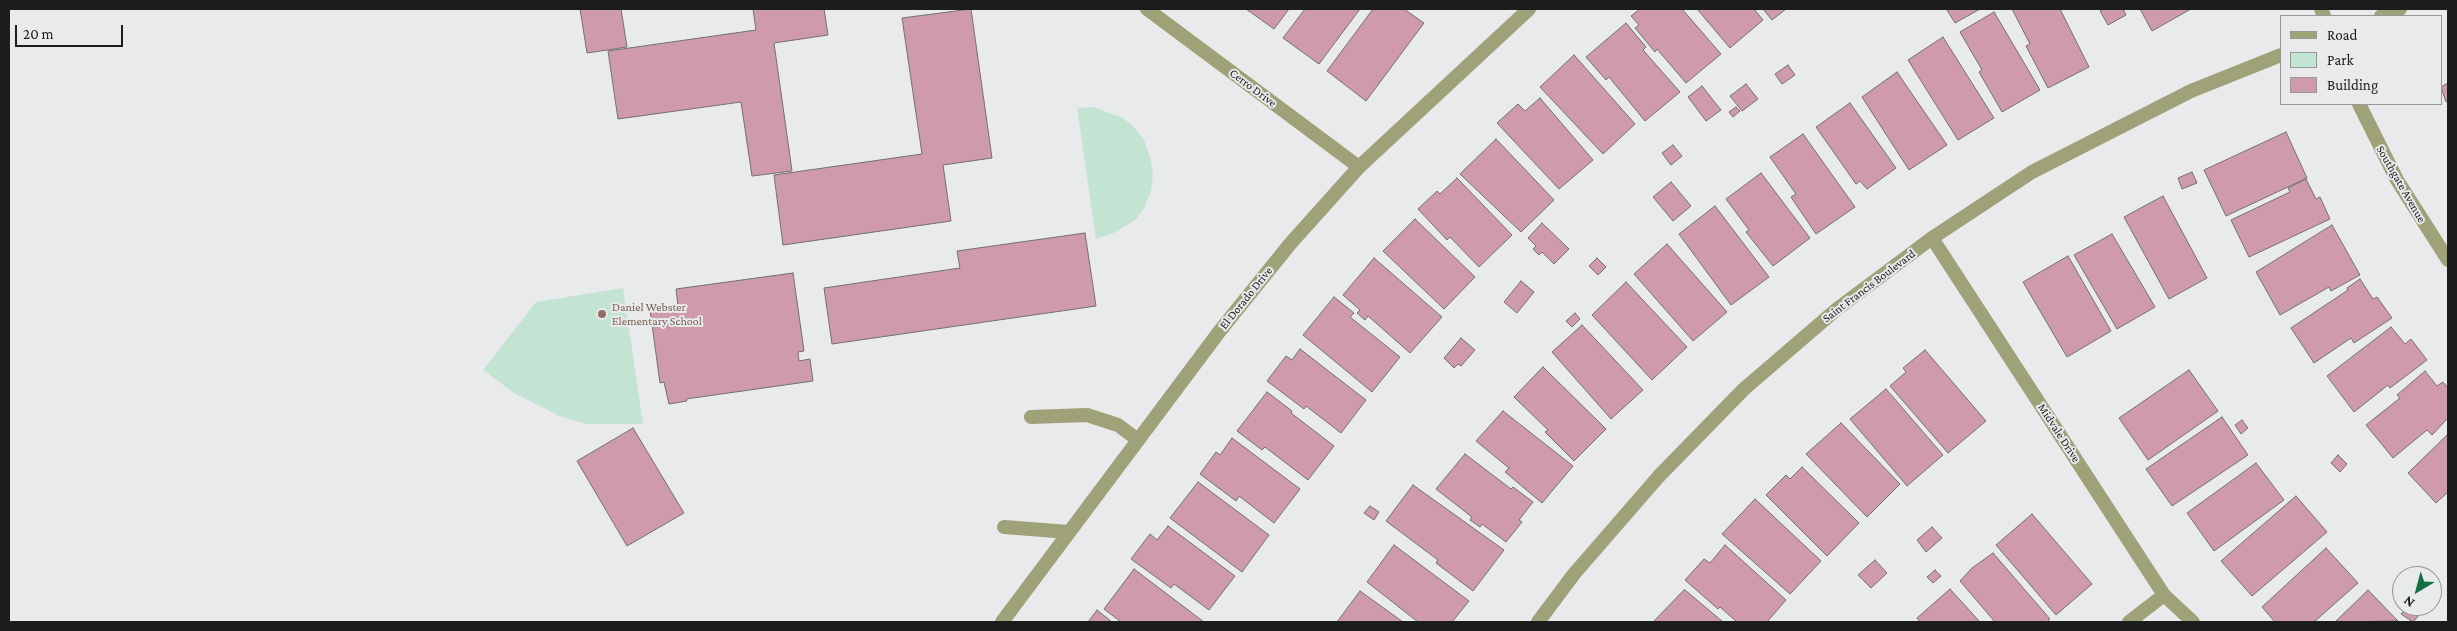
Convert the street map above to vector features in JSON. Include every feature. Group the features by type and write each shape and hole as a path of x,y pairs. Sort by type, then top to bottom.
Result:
{"street":[{"name":"Cerro Drive","path":"1148,9 1359,167"},
{"name":"El Dorado Drive","path":"1002,622 1219,332 1290,244 1359,167 1530,9"},
{"path":"2384,15 2400,9"},
{"name":"Saint Francis Boulevard","path":"1538,622 1574,574 1659,476 1744,389 1837,309 1932,238 2032,172 2191,91 2280,55"},
{"name":"Southgate Avenue","path":"2359,105 2397,180 2448,260"},
{"name":"Midvale Drive","path":"1932,238 2164,595 2193,622"},
{"path":"1032,417 1087,415 1118,425 1138,440"},
{"path":"1004,527 1069,532"},
{"path":"2129,622 2164,595"}],"green space":[{"path":"1093,107 1123,118 1133,126 1144,140 1151,160 1153,176 1151,191 1143,210 1135,220 1116,232 1096,239 1077,108"},
{"path":"623,288 643,424 587,424 559,416 514,393 483,370 536,302"}],"building":[{"path":"580,9 621,9 627,47 587,53"},
{"path":"753,9 824,9 828,35 774,43 792,171 752,176 741,102 618,119 608,51 756,30"},
{"path":"971,9 992,158 943,165 951,221 783,245 774,175 922,154 902,18"},
{"path":"1246,9 1289,9 1274,29"},
{"path":"1305,9 1360,9 1319,64 1283,38"},
{"path":"1373,9 1404,9 1424,23 1366,101 1327,71"},
{"path":"1640,9 1682,9 1721,54 1686,83 1657,49 1655,52 1635,28 1639,25 1631,16"},
{"path":"1697,9 1754,9 1763,20 1730,48"},
{"path":"1763,9 1786,9 1772,20"},
{"path":"1980,9 1955,23 1947,10"},
{"path":"2012,9 2060,9 2089,67 2048,88 2026,46 2030,44"},
{"path":"2104,9 2123,9 2126,15 2108,25 2100,11"},
{"path":"2140,9 2191,9 2152,31"},
{"path":"1994,12 2040,90 2002,112 1979,72 1982,70 1960,32"},
{"path":"1626,23 1646,47 1643,50 1680,92 1645,121 1609,77 1606,80 1586,57"},
{"path":"1943,37 1994,118 1958,140 1908,60"},
{"path":"1574,55 1635,124 1603,154 1540,87"},
{"path":"1788,65 1795,75 1782,84 1775,74"},
{"path":"1897,72 1947,145 1909,170 1862,97"},
{"path":"2448,83 2448,101 2446,102 2442,90 2442,86"},
{"path":"1746,84 1758,99 1742,111 1730,96"},
{"path":"1702,86 1721,110 1706,121 1688,97"},
{"path":"1540,98 1593,160 1559,189 1497,123 1518,104 1525,111"},
{"path":"1850,103 1896,168 1867,189 1860,181 1856,184 1816,127"},
{"path":"1736,107 1740,111 1733,117 1729,112"},
{"path":"2286,132 2307,178 2226,216 2204,170"},
{"path":"1803,134 1855,207 1816,234 1791,197 1796,194 1770,157"},
{"path":"1496,139 1554,200 1521,232 1460,174"},
{"path":"1673,145 1682,156 1671,165 1662,153"},
{"path":"2192,172 2197,183 2182,189 2178,178"},
{"path":"1761,173 1810,238 1773,266 1746,232 1749,230 1726,199"},
{"path":"1457,178 1512,235 1479,267 1450,237 1447,240 1418,209 1437,191 1440,194"},
{"path":"2306,179 2316,199 2320,197 2330,219 2249,257 2231,220 2290,192 2288,188"},
{"path":"1671,182 1691,206 1673,221 1653,197"},
{"path":"2163,196 2207,278 2169,299 2124,217"},
{"path":"1715,206 1769,277 1731,305 1679,234"},
{"path":"1415,219 1475,277 1444,309 1383,251"},
{"path":"1542,223 1569,249 1554,264 1542,252 1539,255 1533,249 1536,246 1528,238"},
{"path":"2332,225 2360,275 2331,291 2329,287 2280,315 2256,272"},
{"path":"1085,233 1096,306 832,344 824,288 960,268 957,251"},
{"path":"2112,234 2155,307 2117,329 2074,255"},
{"path":"1667,244 1727,312 1693,341 1634,274"},
{"path":"2068,256 2111,331 2067,357 2023,282"},
{"path":"1374,258 1442,317 1410,353 1368,316 1365,320 1357,313 1360,310 1343,295"},
{"path":"1597,258 1606,267 1598,275 1589,266"},
{"path":"793,273 804,351 798,352 799,361 810,359 813,381 686,399 687,401 669,404 664,382 660,383 650,310 678,306 676,289"},
{"path":"2360,279 2373,299 2377,297 2392,318 2354,343 2351,338 2314,363 2291,328 2348,290 2347,288"},
{"path":"1521,281 1534,292 1517,313 1504,302"},
{"path":"1626,282 1687,347 1652,380 1592,315"},
{"path":"1334,297 1354,313 1350,317 1400,357 1372,392 1303,335"},
{"path":"1575,313 1580,319 1572,327 1566,321"},
{"path":"1582,325 1643,390 1611,419 1552,352"},
{"path":"2391,327 2405,344 2411,339 2427,360 2390,388 2388,385 2354,412 2327,376"},
{"path":"1461,338 1475,350 1461,366 1458,364 1454,368 1444,358"},
{"path":"1300,349 1366,400 1341,433 1306,406 1304,409 1267,381 1286,356 1292,360"},
{"path":"1925,350 1986,421 1948,453 1890,386 1906,372 1903,368"},
{"path":"1543,367 1606,429 1574,461 1545,432 1548,430 1514,397"},
{"path":"2189,370 2218,411 2148,460 2119,418"},
{"path":"2425,371 2437,386 2443,382 2448,388 2448,418 2432,435 2427,430 2393,458 2366,425 2400,398 2397,395"},
{"path":"1886,389 1943,455 1907,486 1850,419"},
{"path":"1267,392 1334,446 1308,480 1265,447 1262,450 1237,431"},
{"path":"1503,411 1573,466 1542,503 1505,472 1509,468 1476,441"},
{"path":"2222,417 2248,455 2172,506 2146,469"},
{"path":"2242,420 2248,428 2241,434 2235,425"},
{"path":"1841,423 1900,484 1867,517 1806,454"},
{"path":"633,428 684,513 627,546 577,461"},
{"path":"2448,434 2448,492 2436,503 2408,473"},
{"path":"1232,438 1300,489 1274,523 1239,496 1236,501 1200,474 1216,452 1220,455"},
{"path":"1465,454 1511,489 1513,487 1533,502 1519,520 1522,522 1506,542 1482,524 1480,527 1470,520 1472,517 1436,489"},
{"path":"2338,455 2347,464 2340,472 2331,463"},
{"path":"2256,463 2284,500 2214,551 2187,513"},
{"path":"1802,467 1859,523 1827,556 1766,495 1786,475 1790,479"},
{"path":"1198,482 1269,535 1242,572 1170,518"},
{"path":"1413,485 1504,550 1473,591 1436,563 1438,560 1386,521"},
{"path":"2296,496 2327,532 2252,596 2221,561"},
{"path":"1755,499 1821,561 1790,594 1722,534"},
{"path":"1370,506 1379,512 1374,520 1364,513"},
{"path":"2032,514 2092,584 2056,615 1996,545"},
{"path":"1168,526 1235,576 1209,610 1174,584 1171,588 1131,559 1150,534 1157,540"},
{"path":"1932,527 1942,538 1926,552 1917,540"},
{"path":"1394,545 1469,601 1452,622 1418,622 1367,582"},
{"path":"1725,545 1786,600 1767,622 1737,622 1720,607 1718,609 1685,580 1704,559 1710,563"},
{"path":"2326,548 2358,583 2314,622 2275,622 2262,607"},
{"path":"1993,553 2050,619 2047,622 1995,622 1960,581 1972,568"},
{"path":"1875,560 1887,573 1871,588 1858,575"},
{"path":"1134,569 1204,622 1121,622 1104,609"},
{"path":"1935,570 1941,576 1933,583 1927,577"},
{"path":"1950,589 1980,622 1920,622 1917,618"},
{"path":"1685,590 1723,622 1653,622"},
{"path":"2368,590 2398,621 2335,622"},
{"path":"1360,591 1403,622 1337,622"},
{"path":"1097,610 1112,622 1088,622"},
{"path":"2404,616 2418,616 2413,622"}],"place":[{"name":"Daniel Webster Elementary School","path":"602,314"}]}
